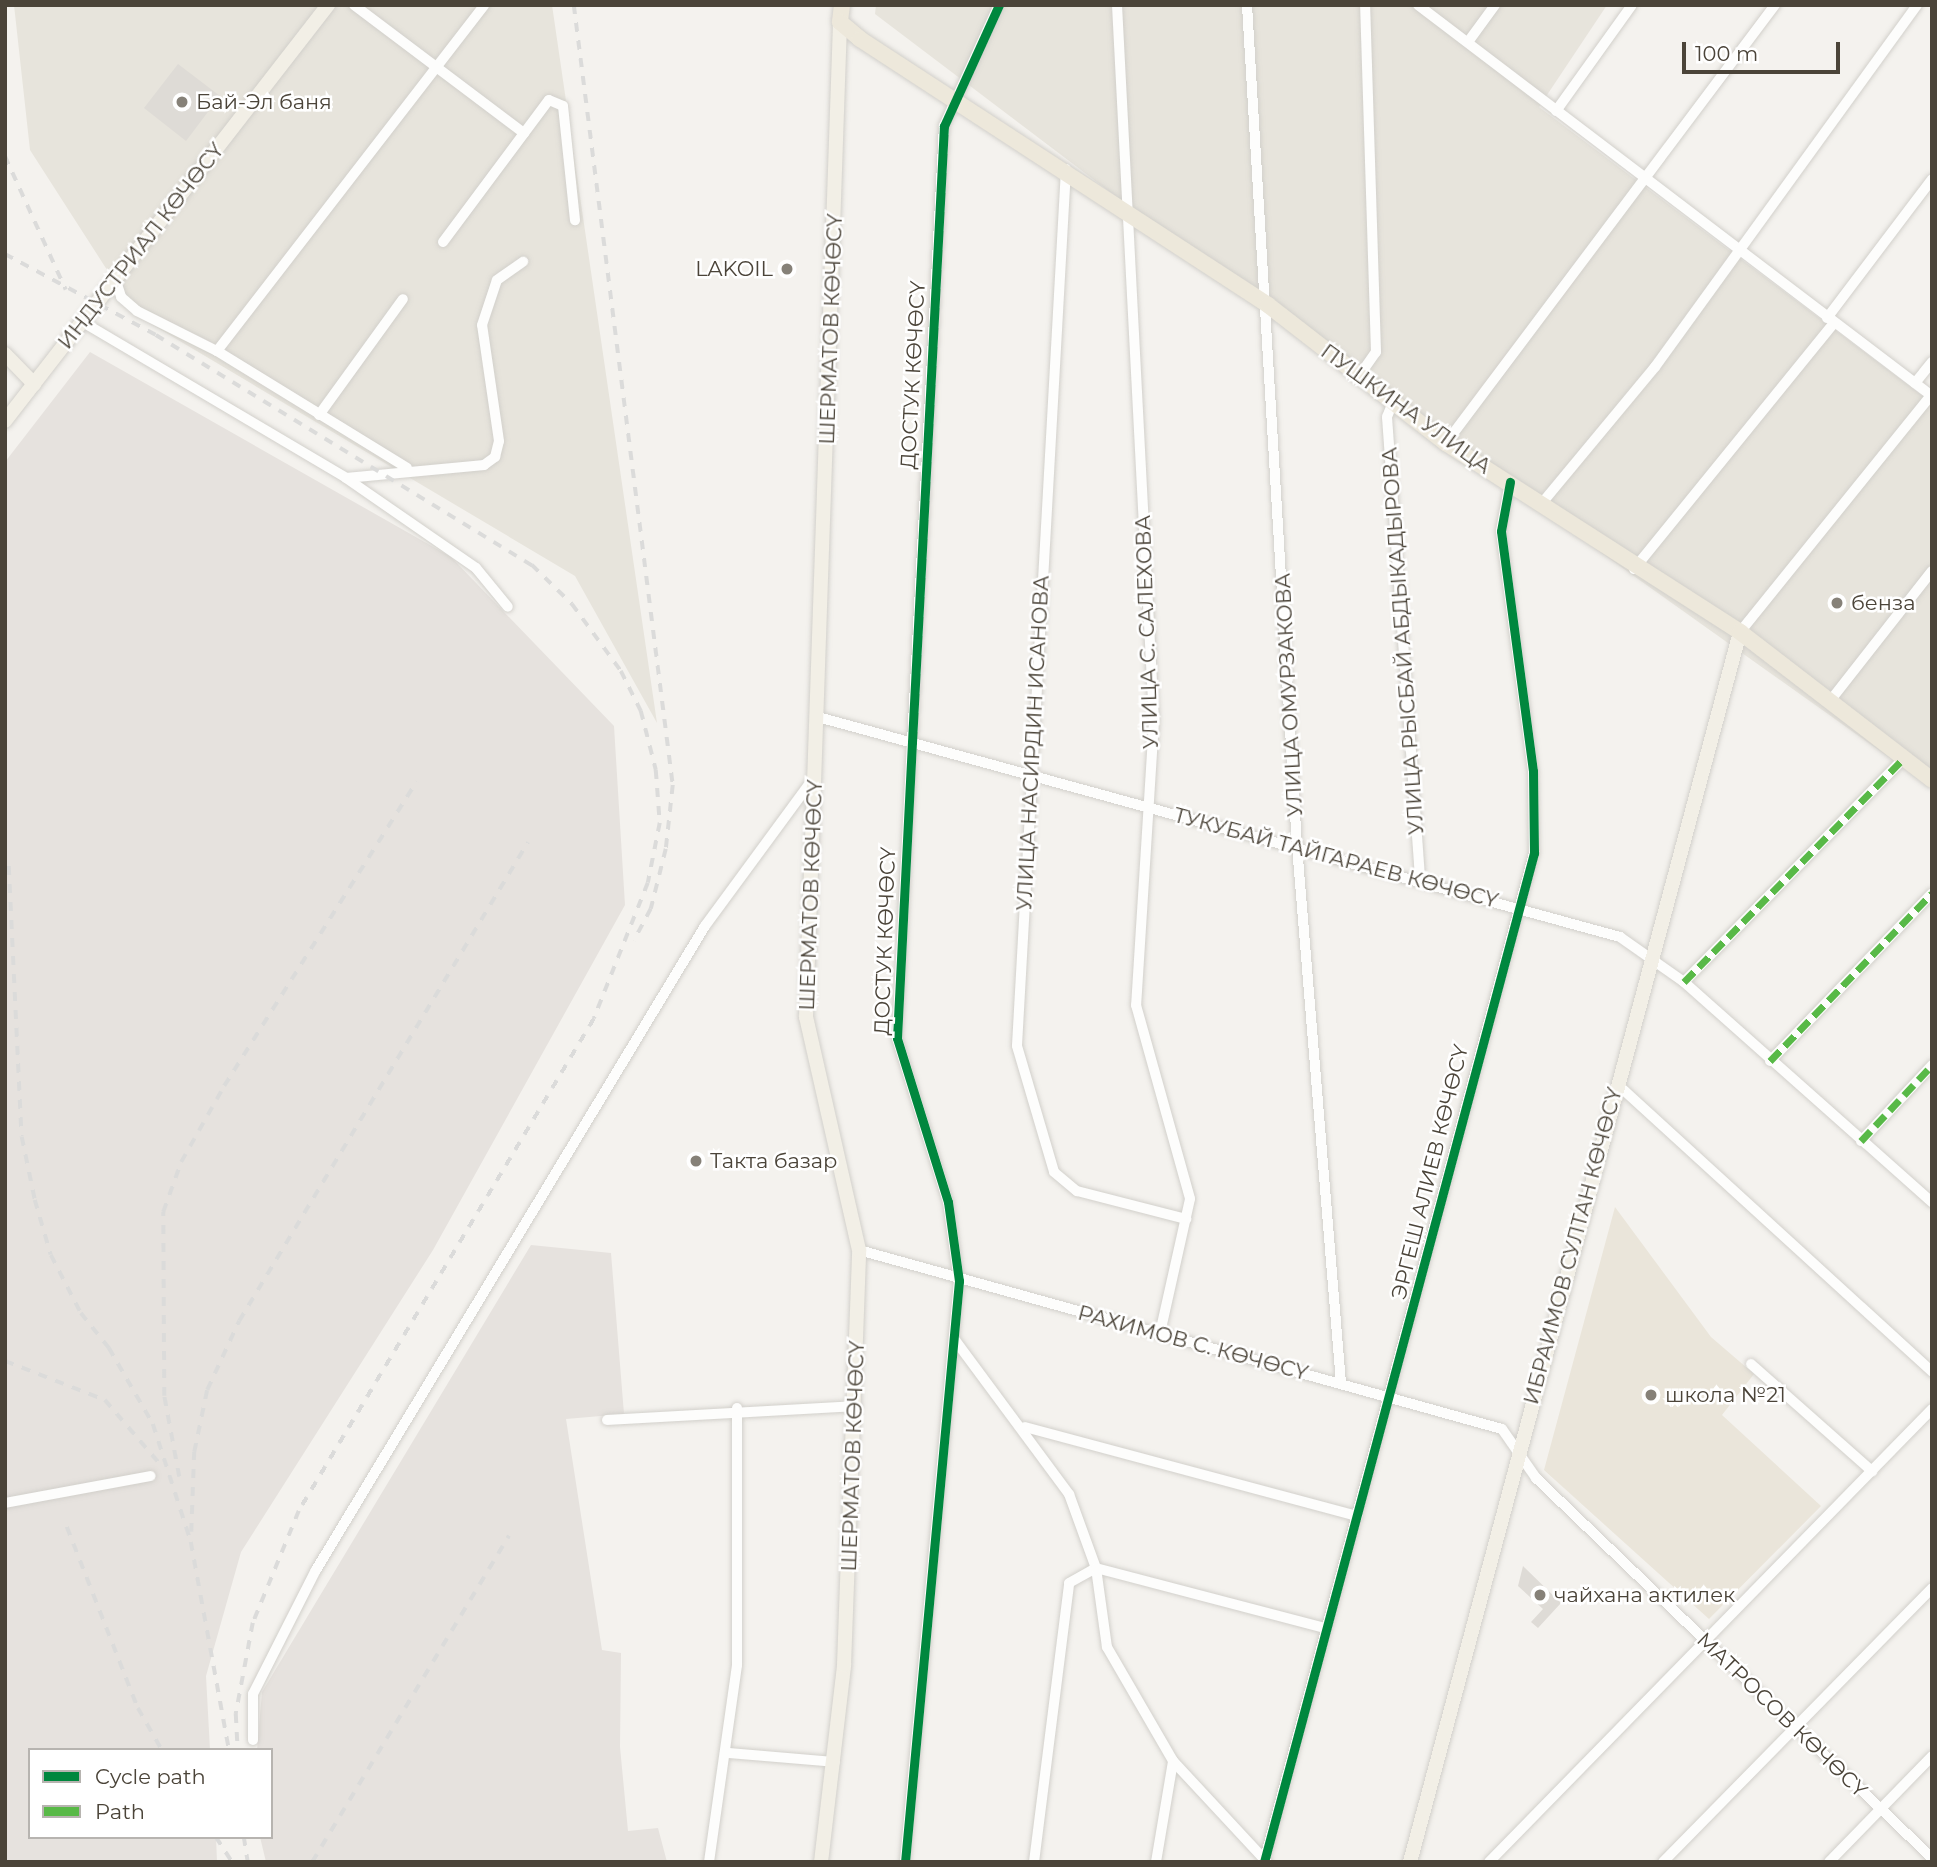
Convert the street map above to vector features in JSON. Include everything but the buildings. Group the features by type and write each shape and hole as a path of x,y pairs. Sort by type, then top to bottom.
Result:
{"highway":[{"name":"ШЕРМАТОВ КӨЧӨСҮ","path":"840,22 842,5"},
{"name":"ПУШКИНА УЛИЦА","path":"840,22 1127,208 1268,305 1357,379 1393,402 1446,443 1542,503 1634,569 1740,632 1930,776"}],"main road":[{"name":"ИНДУСТРИАЛ КӨЧӨСҮ","path":"5,421 328,5"},
{"name":"ШЕРМАТОВ КӨЧӨСҮ","path":"821,1862 835,1762 857,1406 859,1250 806,1017 840,22"},
{"path":"5,354 34,384"},
{"name":"ИБРАИМОВ СУЛТАН КӨЧӨСҮ","path":"1410,1862 1517,1451 1740,632"}],"street":[{"path":"354,5 524,133"},
{"path":"217,351 484,5"},
{"name":"ДОСТУК КӨЧӨСҮ","path":"905,1862 959,1281 948,1202 898,1048 912,741 944,126 999,5"},
{"name":"УЛИЦА С. САЛЕХОВА","path":"1117,5 1154,721 1136,1005 1190,1199 1160,1333"},
{"name":"УЛИЦА ОМУРЗАКОВА","path":"1247,5 1268,305 1297,846 1341,1383"},
{"path":"1357,379 1376,352 1365,5"},
{"path":"1418,5 1650,180 1830,321 1931,395 1740,632"},
{"path":"1468,42 1495,5"},
{"path":"1556,111 1632,5"},
{"path":"1446,443 1650,180 1775,5"},
{"path":"1542,503 1655,367 1738,248 1917,5"},
{"path":"443,242 549,100 563,106 575,220"},
{"name":"УЛИЦА НАСИРДИН ИСАНОВА","path":"1066,168 1030,775 1017,1046 1054,1172 1077,1191 1186,1219"},
{"path":"1634,569 1830,321 1932,179"},
{"path":"346,478 407,468 484,465 495,457 499,440 482,325 497,280 523,262"},
{"path":"115,278 121,297 137,311 217,351 407,468"},
{"path":"319,415 403,299"},
{"path":"81,321 346,478 476,568 508,607"},
{"path":"1916,383 1932,362"},
{"name":"УЛИЦА РЫСБАЙ АБДЫКАДЫРОВА","path":"1393,402 1387,417 1420,881"},
{"name":"ЭРГЕШ АЛИЕВ КӨЧӨСҮ","path":"1266,1861 1325,1628 1534,853 1533,771 1501,531 1510,482"},
{"path":"1830,701 1932,571"},
{"name":"ТУКУБАЙ ТАЙГАРАЕВ КӨЧӨСҮ","path":"818,717 912,741 1148,809 1519,906 1620,937 1651,956 1684,982 1861,1142 1932,1202"},
{"path":"1684,982 1904,758"},
{"path":"253,1740 253,1694 316,1570 705,926 815,776"},
{"path":"1770,1061 1932,893"},
{"path":"1861,1142 1932,1065"},
{"path":"1617,1084 1932,1371"},
{"name":"РАХИМОВ С. КӨЧӨСҮ","path":"859,1250 959,1281 1160,1333 1502,1429 1517,1451"},
{"path":"955,1340 1025,1427 1069,1494 1096,1568 1107,1647 1173,1761 1266,1861"},
{"path":"1751,1364 1872,1471"},
{"path":"607,1420 737,1408 857,1406"},
{"path":"709,1862 728,1754 741,1587 737,1408"},
{"path":"1489,1862 1709,1642 1932,1409"},
{"path":"1025,1427 1357,1517"},
{"name":"МАТРОСОВ КӨЧӨСҮ","path":"1517,1451 1536,1478 1932,1858"},
{"path":"5,1503 151,1476"},
{"path":"1034,1862 1069,1583 1096,1568 1325,1628"},
{"path":"1663,1862 1932,1588"},
{"path":"728,1754 835,1762"},
{"path":"1829,1862 1932,1755"},
{"path":"1156,1862 1173,1761"}],"shaded area":[{"path":"14,5 552,5 657,723 575,576 136,315 30,150"},
{"path":"876,5 1607,5 1539,107 1932,403 1932,788 1357,379 875,14"},
{"path":"90,352 451,557 614,726 625,905 433,1250 241,1552 206,1676 210,1748 28,1748 28,1839 216,1839 217,1862 5,1862 5,462"},
{"name":"школа №21","path":"1615,1207 1711,1337 1754,1374 1722,1415 1821,1506 1709,1619 1544,1470"},
{"path":"531,1245 611,1253 624,1414 566,1419 602,1650 621,1653 620,1747 628,1831 658,1828 667,1862 266,1862 260,1839 273,1839 273,1748 257,1748 262,1692"}],"railway":[{"path":"574,5 673,785 666,849 651,909 634,941"},
{"path":"5,156 66,290"},
{"path":"5,254 156,335 532,565 572,604 621,671 641,711 656,770 660,823 648,883 594,1019 299,1511 253,1623 236,1714 238,1748"},
{"path":"179,1477 164,1396 163,1212 181,1162 224,1086 416,782"},
{"path":"191,1532 194,1452 207,1390 239,1321 528,842"},
{"path":"9,866 22,1137 35,1200 51,1255 81,1313 109,1348 153,1424 191,1542 229,1748"},
{"path":"5,1361 105,1400 160,1464"},
{"path":"67,1527 138,1708 161,1748"},
{"path":"312,1862 509,1536"},
{"path":"217,1839 232,1862"},
{"path":"244,1839 248,1862"}],"marked path":[{"path":"1684,982 1904,758"},
{"path":"1770,1061 1932,893"},
{"path":"1861,1141 1932,1065"}],"cycle path":[{"path":"905,1862 959,1281 948,1202 897,1038 944,126 999,5"},
{"path":"1264,1862 1534,853 1533,771 1501,531 1510,482"}],"place":[{"name":"Бай-Эл баня","path":"182,102"},
{"name":"LAKOIL","path":"787,269"},
{"name":"бенза","path":"1837,603"},
{"name":"Такта базар","path":"696,1161"},
{"name":"школа №21","path":"1651,1395"},
{"name":"чайхана актилек","path":"1540,1595"}]}
